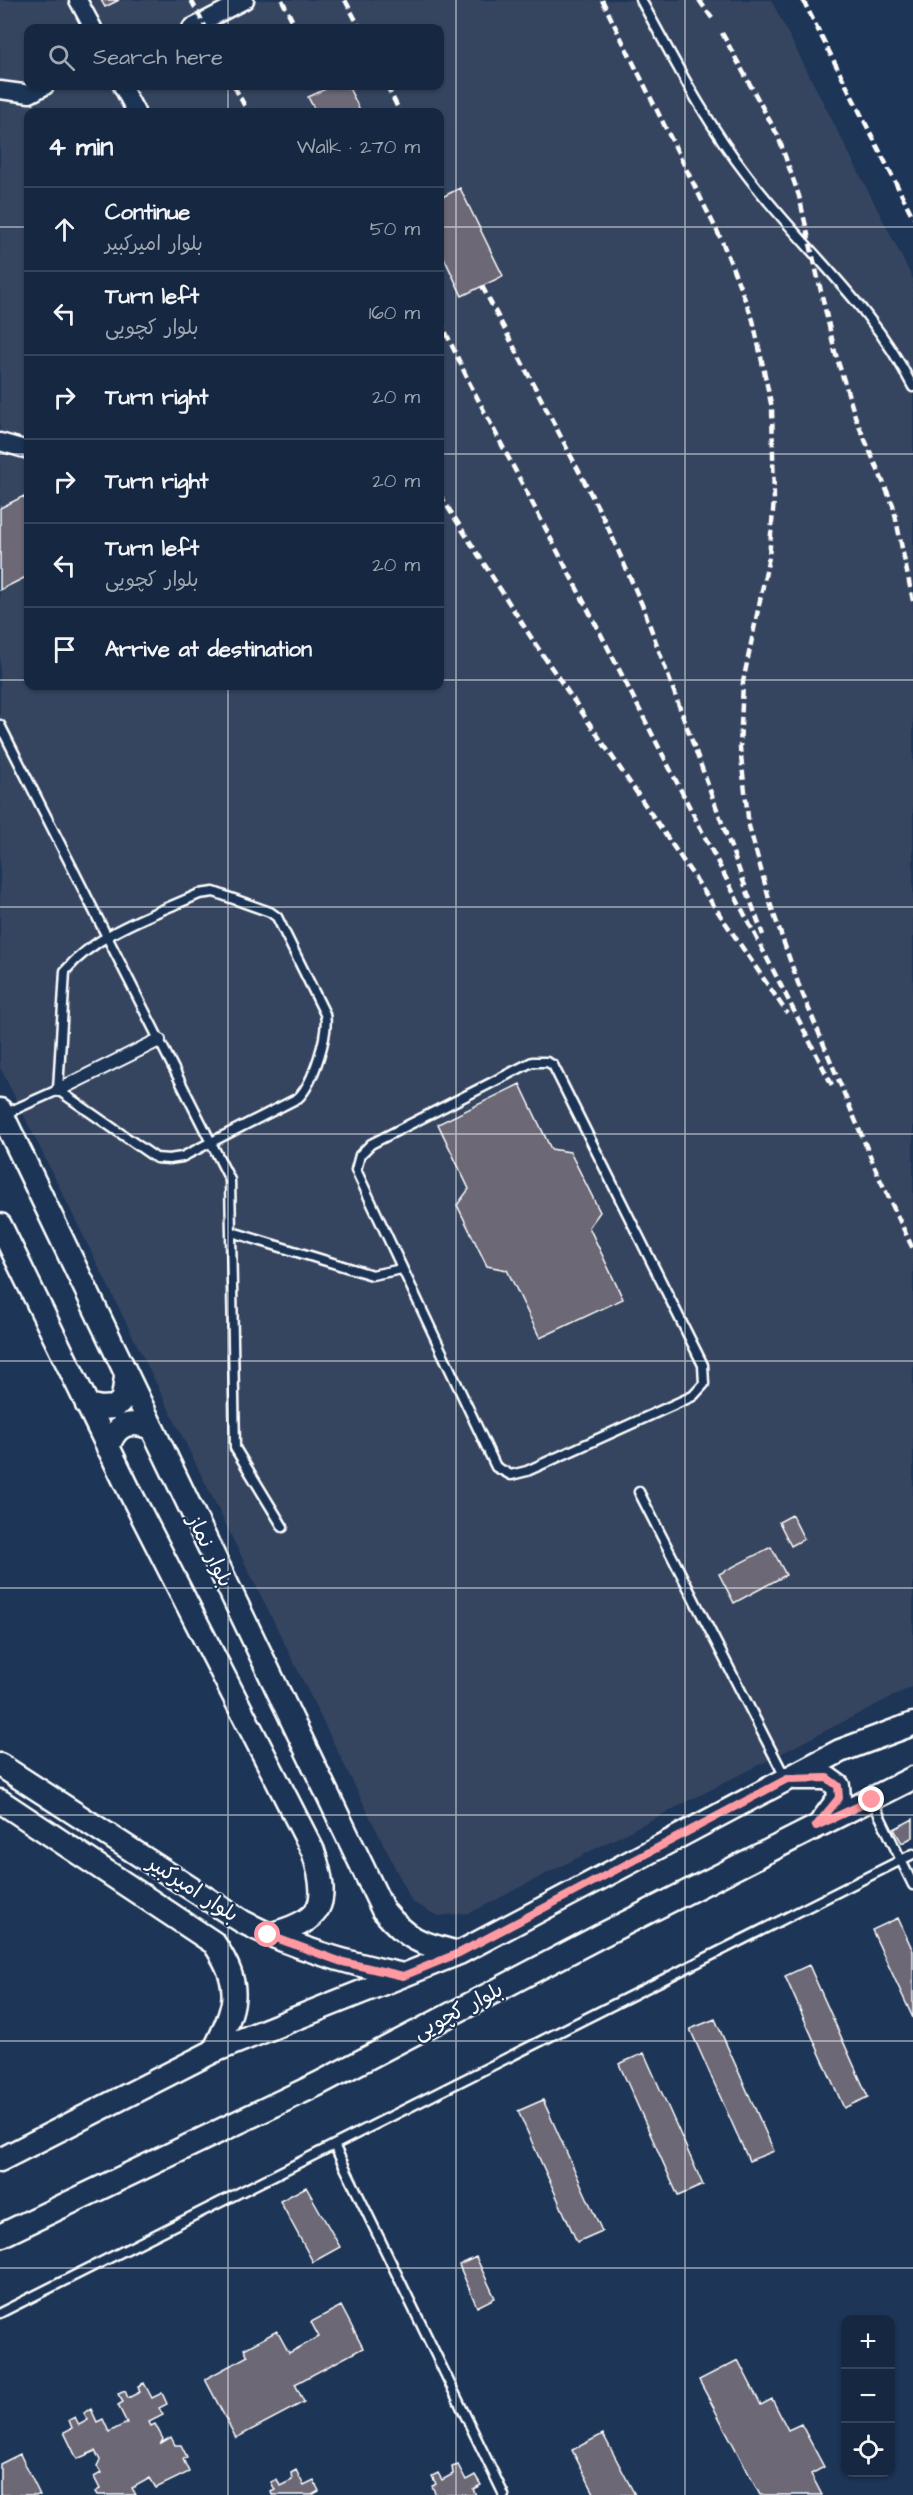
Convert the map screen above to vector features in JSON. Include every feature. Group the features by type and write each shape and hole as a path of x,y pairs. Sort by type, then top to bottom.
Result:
{"main road":[{"name":"بلوار نماز","path":"1,1113 383,1910 401,1932 426,1945 459,1953"},
{"name":"بلوار نماز","path":"0,1225 108,1448 313,1851 323,1881 321,1902 310,1917 296,1928 268,1935"},
{"path":"87,1405 100,1408 115,1407 123,1399 126,1377"},
{"path":"108,1448 112,1434 123,1425 137,1422 151,1428"},
{"path":"0,2160 214,2051 459,1953 840,1751 913,1724"},
{"name":"بلوار امیرکبیر","path":"0,1765 243,1922 268,1935 339,1961 403,1976"},
{"path":"787,1779 827,1778 838,1786 839,1798 816,1826"},
{"name":"بلوار کچویی","path":"0,2236 318,2084 913,1778"},
{"name":"بلوار امیرکبیر","path":"0,1801 214,1943 226,1962 234,1986 232,2014 214,2051"}],"street":[{"path":"78,0 91,24"},
{"path":"199,24 245,0"},
{"path":"0,90 30,94 38,90"},
{"path":"124,90 134,108"},
{"path":"0,442 24,449"},
{"path":"58,1090 159,1040"}],"lane":[{"path":"640,0 703,112 748,176 863,307 913,387"},
{"path":"0,725 230,1180 235,1448 283,1527"},
{"path":"213,892 270,912 277,917 325,1014 328,1026 307,1090 298,1098 182,1158 156,1158 58,1090 65,971 78,957 107,937 199,894 213,892"},
{"path":"532,1062 547,1062 553,1065 703,1365 704,1384 693,1396 527,1471 511,1475 496,1467 402,1269 356,1170 360,1155 371,1144 532,1062"},
{"path":"1,1113 58,1090"},
{"path":"232,1232 372,1275 402,1269"},
{"path":"639,1492 787,1779"},
{"path":"872,1800 913,1885"},
{"path":"0,2313 913,1854"},
{"path":"334,2145 504,2495"}],"shaded area":[{"path":"0,0 771,0 913,279 913,1686 470,1913 438,1916 412,1902 0,1067"}],"building":[{"path":"101,0 119,0 105,7"},
{"path":"323,90 350,90 359,108 314,108 308,97"},
{"path":"460,188 503,276 462,296 444,258 444,196"},
{"path":"24,496 24,578 0,590 0,508"},
{"path":"520,1084 551,1149 570,1152 600,1212 589,1227 623,1299 540,1338 507,1270 487,1266 457,1205 469,1189 438,1124"},
{"path":"792,1515 804,1539 791,1546 779,1522"},
{"path":"771,1547 786,1575 734,1603 719,1574"},
{"path":"913,1819 913,1837 902,1843 894,1829"},
{"path":"898,1918 913,1951 913,2018 872,1930"},
{"path":"809,1965 868,2097 844,2108 785,1976"},
{"path":"715,2019 774,2151 749,2161 690,2029"},
{"path":"644,2053 703,2185 678,2196 619,2064"},
{"path":"543,2100 602,2231 577,2242 518,2111"},
{"path":"306,2187 340,2247 313,2262 280,2201"},
{"path":"476,2257 495,2298 477,2307 459,2265"},
{"path":"341,2306 363,2348 295,2384 304,2402 236,2438 205,2379 248,2356 244,2349 277,2331 289,2353 319,2337 311,2322"},
{"path":"738,2360 761,2405 772,2399 788,2430 801,2424 824,2467 811,2474 822,2495 760,2495 699,2380"},
{"path":"144,2383 152,2398 162,2393 167,2404 159,2408 163,2415 149,2422 151,2426 155,2424 163,2439 161,2443 171,2437 175,2445 181,2445 187,2457 183,2459 189,2472 156,2488 150,2478 132,2488 136,2495 97,2495 95,2492 100,2489 94,2477 101,2473 97,2466 100,2460 95,2451 77,2459 64,2432 72,2428 69,2420 75,2417 79,2425 88,2420 84,2413 91,2409 97,2422 103,2419 109,2432 127,2423 118,2405 123,2402 118,2394 125,2391 128,2398 140,2392 138,2386"},
{"path":"603,2434 635,2495 595,2495 572,2450"},
{"path":"20,2454 40,2495 0,2495 0,2464"},
{"path":"458,2465 466,2480 475,2475 481,2485 473,2489 476,2495 436,2495 432,2486 436,2484 432,2476 438,2473 442,2480 453,2474 452,2467"},
{"path":"296,2470 304,2486 314,2481 319,2491 312,2495 272,2495 271,2492 275,2490 271,2482 277,2479 280,2486 292,2480 291,2473"}],"railway":[{"path":"191,0 204,24"},
{"path":"282,0 294,24"},
{"path":"345,0 358,24"},
{"path":"602,0 722,241 753,320 772,408 774,500 769,557 743,682 740,748 749,826 771,906 798,983 879,1177 913,1249"},
{"path":"699,0 714,21"},
{"path":"803,0 913,217"},
{"path":"722,33 778,136 799,196 835,352 856,419 893,505 913,601"},
{"path":"236,90 246,108"},
{"path":"389,90 398,108"},
{"path":"482,286 606,523 643,607 763,935"},
{"path":"444,329 469,382 833,1087"},
{"path":"444,501 536,645 787,1013"}],"route":[{"path":"268,1935 339,1961 403,1976 459,1953 787,1779 810,1776 827,1778 838,1786 839,1798 816,1826 872,1800"}]}
